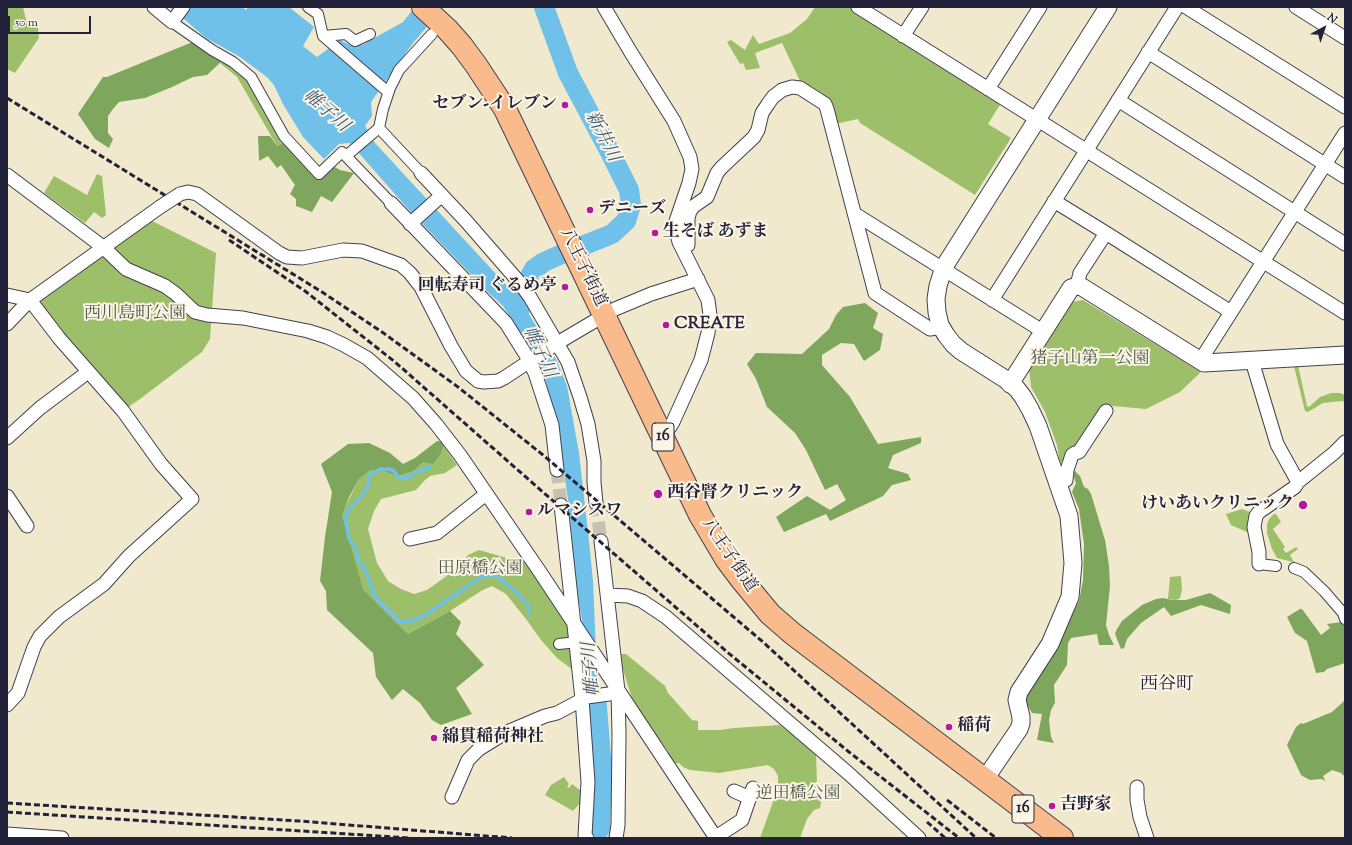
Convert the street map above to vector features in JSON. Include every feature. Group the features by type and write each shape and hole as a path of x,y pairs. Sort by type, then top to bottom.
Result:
{"highway":[{"name":"八王子街道","path":"430,20 447,29 467,52 505,109 700,515 726,559 750,592 770,614 809,647 1062,838"}],"street":[{"path":"154,7 212,50 233,62 251,77 284,136 319,174 342,152 348,155 391,203 412,222 506,323 531,361 552,424 557,470"},
{"path":"173,20 183,7"},
{"path":"308,7 318,14 326,39 386,91"},
{"path":"604,7 674,120 690,158 692,169 689,184 676,221 676,230 679,242 708,300 710,315 708,334 701,360 670,427 660,432"},
{"path":"858,7 1345,313"},
{"path":"903,36 922,7"},
{"path":"988,89 1040,7"},
{"path":"985,780 1019,730 1021,717 1017,700 1019,692 1050,644 1070,597 1073,563 1069,516 1038,426 1030,409 1023,397 1010,384 961,351 946,335 941,327 937,312 936,299 938,286 944,269 1108,7"},
{"path":"992,300 1176,7"},
{"path":"1186,7 1345,107"},
{"path":"1296,7 1345,38"},
{"path":"348,155 378,129 386,91 430,20"},
{"path":"326,39 346,34 355,41 370,34"},
{"path":"1148,52 1345,176"},
{"path":"682,248 688,245 688,218 690,211 694,206 707,197 720,168 754,137 758,130 762,113 773,98 782,90 792,87 800,88 806,90 825,104 875,293 930,329 941,327"},
{"path":"1118,100 1345,244"},
{"path":"378,129 421,173 440,197 519,282 530,297 556,344 568,362 588,424 594,461 596,503"},
{"path":"1200,361 1345,133"},
{"path":"7,175 103,247 126,269 165,286 195,312 206,315 243,318 308,331 333,340 367,358 413,398 436,424 486,494 577,632 610,678 614,692 716,837 742,820 751,793 734,791"},
{"path":"7,324 30,300 160,207 180,194 188,192 197,194 279,253 287,257 302,258 343,250 362,251 401,265 410,273 421,287 451,346 466,371 478,381 498,381 615,309 651,294 698,279"},
{"path":"412,222 440,197"},
{"path":"1054,201 1231,312"},
{"path":"855,214 1044,332"},
{"path":"1077,286 1080,273 1106,233"},
{"path":"1010,384 1071,288 1077,286 1082,287 1204,364 1345,355"},
{"path":"7,296 30,300 59,338 123,411 161,464 192,499 129,556 104,584 59,617 40,636 7,706"},
{"path":"1252,361 1277,444 1298,482"},
{"path":"7,438 40,408 88,372"},
{"path":"1058,483 1066,480 1069,460 1072,455 1079,452 1106,412"},
{"path":"1276,566 1260,564 1254,527 1256,516 1259,512 1295,486 1345,442"},
{"path":"410,539 437,533 486,494"},
{"path":"7,496 27,526"},
{"path":"561,505 585,698 588,782 585,836 587,838"},
{"path":"601,541 608,595 619,772 618,825 616,838"},
{"path":"1294,568 1304,572 1324,591 1344,616"},
{"path":"608,595 628,596 642,601 666,617 848,773 919,838"},
{"path":"560,644 577,632"},
{"path":"452,797 468,760 478,749 505,733 545,716 556,713 585,698 614,692"},
{"path":"1138,787 1137,800 1140,818 1147,838"},
{"path":"7,834 62,838"}],"green space":[{"path":"7,7 23,7 27,24 38,28 39,38 15,73 7,69"},
{"path":"815,7 852,7 1001,103 988,124 1011,138 975,195 860,123 858,119 835,124 827,101 821,93 811,86 801,83 782,43 755,53 760,68 746,70 743,63 740,64 727,42 731,40 745,50 753,35 759,44 790,33 807,19"},
{"path":"195,41 223,60 207,75 193,77 145,98 119,102 108,116 108,133 113,139 109,148 95,139 78,114 103,77 107,77"},
{"path":"223,60 243,74 283,143 277,146 237,77 220,63"},
{"path":"258,136 270,136 277,146 283,143 319,177 331,165 340,170 354,173 332,202 321,196 312,212 296,206 296,199 290,194 295,185 281,165 277,168 268,156 259,161"},
{"path":"97,174 102,176 106,215 102,218 94,212 85,223 44,193 54,176 87,195"},
{"name":"西川島町公園","path":"148,219 216,253 210,339 202,352 125,409 88,368 39,303 40,297"},
{"name":"猪子山第一公園","path":"1083,300 1201,372 1180,392 1146,409 1102,405 1076,445 1067,451 1063,461 1060,462 1057,445 1045,412 1031,387 1029,369 1071,302"},
{"path":"865,303 878,313 873,328 883,334 880,350 864,361 854,344 841,343 822,355 822,365 850,397 878,444 921,437 921,443 893,455 888,468 908,474 911,480 892,485 883,496 830,521 826,514 784,532 776,517 807,496 830,510 846,500 837,484 825,490 806,450 795,433 767,407 756,379 747,364 756,353 802,354 829,329 836,315 843,307"},
{"path":"1297,361 1307,406 1309,407 1320,397 1331,393 1340,393 1345,395 1345,402 1323,403 1308,412 1305,411 1293,362"},
{"path":"437,441 444,442 442,452 433,464 423,462 414,471 398,476 384,471 371,470 359,479 349,497 342,515 363,589 408,634 450,611 461,622 456,634 484,665 456,688 472,714 441,725 432,720 420,703 403,689 392,700 376,677 373,653 327,610 326,591 320,581 332,492 321,464 348,444 369,443 390,453 403,464 415,458"},
{"name":"田原橋公園","path":"443,445 457,465 445,473 430,476 416,490 381,499 374,511 368,529 377,563 388,581 401,589 414,594 427,590 455,570 468,555 479,550 510,559 525,558 570,626 573,670 557,658 541,640 506,594 492,586 408,634 363,589 340,517 359,479 371,470 386,471 398,476 414,471 423,462 442,452"},
{"path":"1074,470 1080,476 1084,487 1088,489 1091,494 1105,540 1110,586 1106,625 1114,645 1099,645 1097,634 1071,638 1068,643 1067,665 1054,685 1055,703 1051,710 1049,720 1051,737 1054,743 1037,740 1042,714 1032,713 1025,702 1025,696 1061,637 1079,601 1083,580 1084,544 1079,509 1072,492 1076,483 1072,472"},
{"path":"1242,509 1250,512 1248,522 1249,533 1231,525 1226,514"},
{"path":"1276,514 1281,522 1273,529 1285,547 1283,549 1286,553 1296,547 1298,549 1290,555 1295,564 1293,562 1277,558 1272,549 1267,533 1267,524 1269,519"},
{"path":"1181,576 1182,590 1180,598 1176,600 1168,599 1170,577"},
{"path":"1210,593 1231,605 1230,614 1201,605 1171,616 1164,607 1141,623 1127,639 1124,648 1121,649 1115,634 1117,629 1122,621 1142,605 1156,599 1163,598 1172,600 1186,600"},
{"path":"1302,609 1321,635 1330,628 1327,624 1345,623 1345,663 1327,669 1324,672 1316,673 1307,641 1295,633 1287,617"},
{"name":"逆田橋公園","path":"618,654 626,654 665,686 668,693 692,720 698,721 698,730 720,730 780,725 816,753 817,784 821,802 820,808 814,810 807,819 800,838 760,838 778,788 778,776 774,769 768,765 719,773 690,770 683,767 679,763 672,764 668,751 663,744 655,738 632,698"},
{"path":"1345,699 1345,777 1341,773 1332,770 1323,776 1326,783 1321,779 1310,780 1301,775 1287,745 1296,727 1301,723 1303,724 1332,712"},
{"path":"564,777 569,784 567,787 569,788 572,784 584,793 582,801 573,811 545,795 551,785"}],"water":[{"path":"170,7 242,7 246,10 248,7 289,7 314,27 303,46 317,57 340,40 348,44 362,45 403,22 415,7 444,7 413,43 371,102 372,116 365,126 375,143 509,288 517,287 528,302 524,306 556,359 567,386 579,453 593,581 599,723 576,584 569,506 558,431 545,378 531,350 503,306 409,210 350,143 339,144 324,159 303,137 283,104 274,85 267,77 240,57 206,38"}],"waterway":[{"name":"新井川","path":"544,7 568,73 629,190 631,205 626,221 612,234 582,246"},
{"name":"新井川","path":"520,309 528,280 534,269 544,262 564,253"},
{"path":"430,467 406,478 399,478 393,470 387,469 380,469 373,473 368,479 369,483 362,496 351,507 345,517 349,539 356,549 358,561 363,565 376,598 400,622 411,621 422,617 482,577 490,575 498,577 516,592 528,605 529,614"},
{"name":"帷子川","path":"596,695 602,769 600,829"}],"tunnel":[{"path":"557,470 561,505"},
{"path":"596,503 601,541"}],"railway":[{"path":"7,98 322,292 382,332 458,387 543,455 763,642 976,838"},
{"path":"229,240 305,291 395,362 726,651 849,752 959,838"},
{"path":"947,800 996,838"},
{"path":"7,803 299,821 512,838"},
{"path":"7,812 410,838"},
{"path":"927,822 945,838"}],"place":[{"name":"セブン-イレブン","path":"565,105"},
{"name":"デニーズ","path":"590,210"},
{"name":"生そば あずま","path":"655,233"},
{"name":"回転寿司 ぐるめ亭","path":"565,287"},
{"name":"CREATE","path":"666,325"},
{"name":"西谷腎クリニック","path":"658,494"},
{"name":"けいあいクリニック","path":"1303,505"},
{"name":"ルマシスワ","path":"529,512"},
{"name":"稲荷","path":"949,727"},
{"name":"綿貫稲荷神社","path":"434,738"},
{"name":"吉野家","path":"1052,806"}],"district":[{"name":"西谷町","path":"1167,686"}]}
